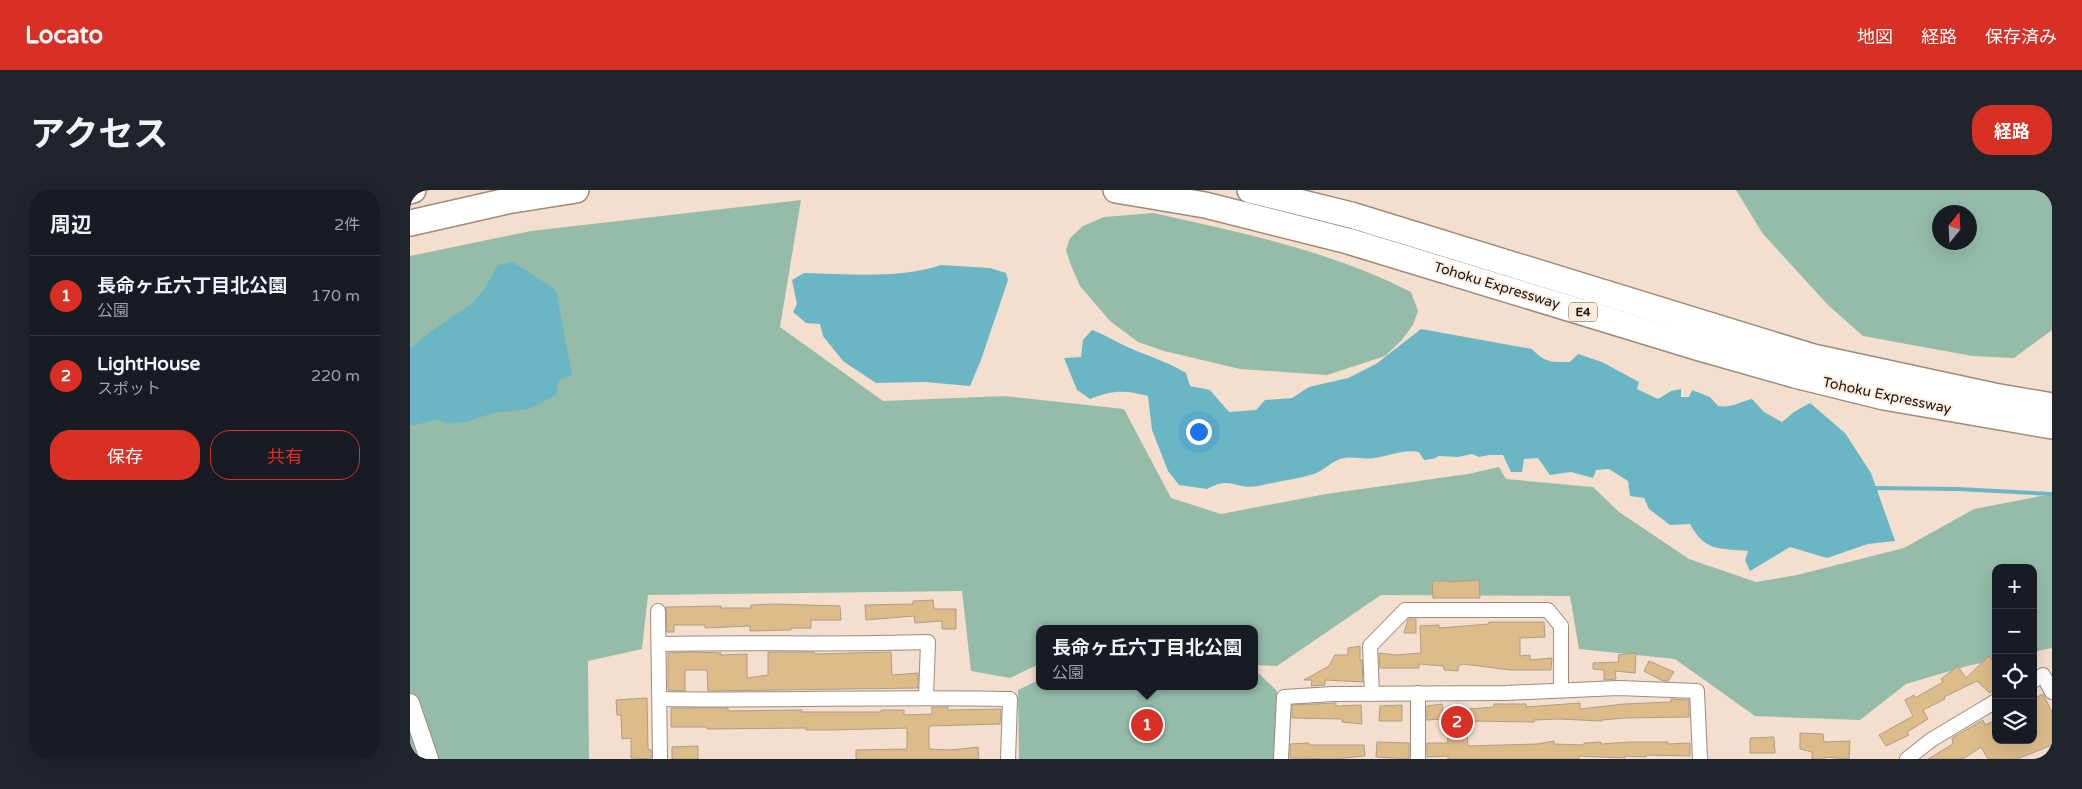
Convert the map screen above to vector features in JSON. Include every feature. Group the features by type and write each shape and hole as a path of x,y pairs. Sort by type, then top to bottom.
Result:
{"highway":[{"path":"410,223 507,201 576,190"},
{"name":"Tohoku Expressway","path":"1116,190 1204,205 1348,240 1700,348 1795,374 1884,396 2052,426"},
{"name":"Tohoku Expressway","path":"1250,190 1351,215 1814,357 1994,396 2052,406"}],"street":[{"path":"1372,694 1370,646 1405,610 1548,610 1561,626 1561,690"},
{"path":"658,611 660,759"},
{"path":"659,644 731,642 844,645 928,642 926,697"},
{"path":"2037,679 2043,675 2052,692"},
{"path":"1281,759 1284,696 1618,688 1697,691 1700,759"},
{"path":"1418,693 1418,759"},
{"path":"660,699 738,700 926,697 1010,699 1008,759"},
{"path":"410,703 429,759"},
{"path":"1906,759 1931,740 1992,703"}],"green space":[{"path":"1736,190 2052,190 2052,330 2014,358 1972,356 1863,336 1828,305 1763,234"},
{"path":"801,200 780,327 883,401 1005,396 1124,409 1171,498 1221,514 1326,494 1468,474 1499,467 1506,479 1593,487 1619,512 1689,559 1756,582 1797,575 1904,548 1974,509 2052,494 2052,648 2037,651 2037,564 1992,564 1992,661 1967,666 1906,684 1860,720 1755,716 1675,659 1579,649 1570,596 1381,595 1277,666 1258,665 1258,625 1036,625 1036,665 1010,678 971,671 962,591 648,595 642,649 588,661 589,759 410,759 410,256 531,231"},
{"path":"1153,213 1285,244 1349,265 1381,278 1411,292 1418,311 1413,325 1401,341 1385,356 1327,375 1240,369 1164,351 1138,342 1110,321 1080,286 1066,250 1070,238 1083,226 1104,217"},
{"path":"1258,673 1277,691 1275,759 1019,759 1018,690 1036,681 1036,690 1258,690"}],"water":[{"path":"513,262 556,290 572,375 559,380 556,395 529,409 493,413 466,422 446,424 438,419 412,426 410,424 410,348 470,305 483,291 498,265"},
{"path":"941,265 990,268 1006,273 1008,280 981,360 970,386 925,382 876,383 843,361 823,336 820,324 806,323 793,312 797,304 792,280 804,273 891,274"},
{"path":"1421,329 1532,349 1541,357 1553,362 1570,362 1578,354 1602,362 1639,382 1637,389 1658,399 1671,391 1681,389 1681,397 1689,397 1692,390 1710,397 1718,406 1732,405 1752,399 1764,412 1782,422 1794,412 1810,403 1845,433 1871,473 1895,541 1868,544 1827,558 1790,547 1750,571 1745,560 1748,551 1721,549 1707,544 1701,540 1690,524 1670,525 1649,509 1644,498 1630,496 1628,481 1609,469 1596,470 1593,478 1571,472 1550,475 1538,458 1524,459 1522,472 1511,472 1503,455 1479,457 1472,454 1458,457 1439,456 1424,460 1419,452 1408,451 1380,457 1344,458 1337,460 1314,474 1258,486 1250,487 1222,483 1207,489 1179,485 1168,471 1152,430 1148,396 1119,392 1090,399 1077,390 1064,358 1081,357 1083,340 1092,330 1186,373 1190,386 1210,390 1229,412 1256,410 1265,400 1292,398 1309,387 1348,378 1376,364"}],"building":[{"path":"1479,580 1480,598 1433,598 1432,581"},
{"path":"933,600 934,609 956,609 956,629 942,629 942,621 915,623 914,616 866,620 865,605 913,604 913,601"},
{"path":"751,605 840,606 841,620 811,620 811,628 791,628 791,630 750,631 750,626 705,628 705,625 674,625 674,632 667,632 666,607 721,606 721,608 751,608"},
{"path":"1408,619 1416,619 1416,633 1404,633"},
{"path":"1489,622 1544,622 1545,637 1520,638 1520,656 1530,655 1530,660 1552,658 1551,670 1511,670 1463,664 1458,666 1458,671 1444,670 1444,666 1419,664 1419,668 1380,668 1379,653 1396,655 1421,653 1420,626 1439,625 1439,628 1489,624"},
{"path":"1360,646 1363,682 1325,680 1325,685 1311,686 1312,680 1304,680 1329,666 1335,655 1348,655 1348,648"},
{"path":"768,652 814,652 815,654 891,652 892,675 918,673 918,688 708,691 707,670 685,670 685,691 668,690 668,653 721,653 721,655 747,654 747,678 768,675"},
{"path":"1636,653 1635,673 1615,671 1616,679 1604,680 1604,670 1593,669 1593,663 1619,662 1618,655"},
{"path":"1989,656 1992,660 1992,691 1990,693 1977,681 1944,697 1945,699 1923,710 1928,719 1907,732 1909,735 1886,746 1879,735 1913,716 1905,700 1914,695 1915,698 1943,682 1941,679 1958,666 1966,678"},
{"path":"1649,661 1674,672 1668,681 1663,681 1644,671"},
{"path":"2043,694 2052,712 2052,745 2017,759 1988,759 1981,747 1963,759 1928,759 1953,744 1952,738 1983,720 1985,725 1992,722 1992,744 2037,744 2037,697"},
{"path":"647,698 648,749 651,750 651,759 631,758 631,738 622,739 621,715 617,715 616,700"},
{"path":"1671,699 1689,700 1689,717 1624,718 1602,721 1559,719 1534,720 1534,722 1470,721 1469,709 1494,707 1494,704 1526,704 1526,707 1580,703 1580,709 1624,704 1671,702"},
{"path":"1336,703 1336,706 1361,705 1362,724 1342,722 1342,719 1292,718 1292,705"},
{"path":"1442,704 1443,719 1427,720 1427,706"},
{"path":"1402,705 1402,721 1379,721 1380,706"},
{"path":"932,707 948,707 948,710 1001,709 1000,724 929,726 929,749 951,750 978,747 979,759 856,759 856,750 907,749 907,728 806,730 806,728 707,729 707,727 671,727 671,708 728,708 728,711 802,710 802,712 881,712 881,710 904,710 904,715 932,714"},
{"path":"1446,714 1466,714 1468,746 1538,744 1554,741 1554,744 1584,745 1584,743 1601,742 1601,744 1668,742 1668,744 1690,743 1690,756 1646,755 1646,757 1625,756 1625,758 1579,756 1579,759 1448,759 1448,756 1427,757 1427,743 1448,743"},
{"path":"1800,733 1823,734 1824,742 1850,741 1849,759 1825,757 1825,759 1812,759 1812,752 1800,749"},
{"path":"1774,737 1775,753 1750,753 1750,738"},
{"path":"1377,742 1409,743 1409,759 1376,757"},
{"path":"1309,743 1309,745 1364,745 1365,756 1334,759 1290,758 1290,744"},
{"path":"698,746 698,759 672,759 672,747"}],"waterway":[{"path":"1874,488 1958,489 2052,494"}],"place":[{"name":"LightHouse","path":"1457,722"},
{"name":"長命ヶ丘六丁目北公園","path":"1147,725"}]}
